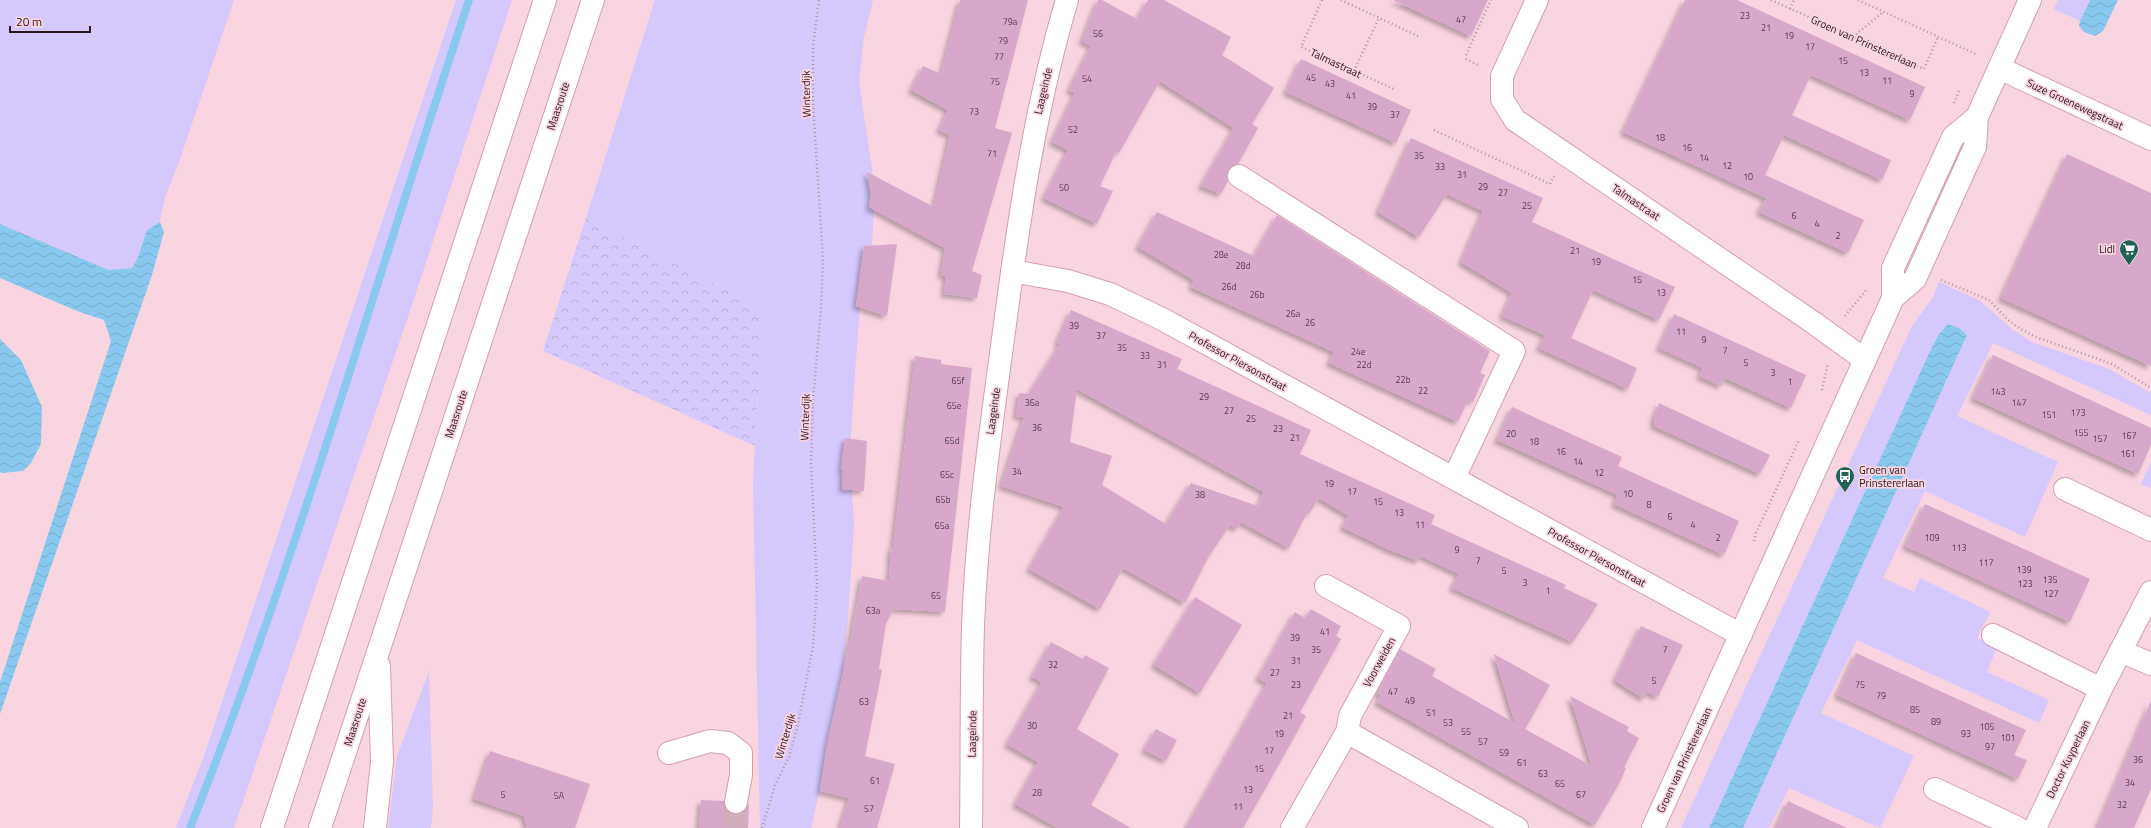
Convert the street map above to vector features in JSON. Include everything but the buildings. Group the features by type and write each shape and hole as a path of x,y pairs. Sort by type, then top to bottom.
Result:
{"main road":[{"path":"272,828 544,0"},
{"name":"Maasroute","path":"320,828 593,0"},
{"name":"Laageinde","path":"971,828 973,625 985,469 1012,271 1034,129 1054,44 1067,0"},
{"name":"Talmastraat","path":"1537,0 1502,76 1502,99 1515,120 1814,323 1865,360"},
{"name":"Groen van Prinstererlaan","path":"1653,828 1893,298 1894,268 1953,137 1977,117 2030,0"},
{"name":"Suze Groenewegstraat","path":"1999,68 2151,139"},
{"path":"1239,176 1514,351 1454,478"},
{"name":"Professor Piersonstraat","path":"1012,271 1068,281 1110,294 1162,319 1741,635"},
{"path":"2065,489 2151,530"},
{"name":"Voorweiden","path":"1292,828 1347,732 1350,716 1399,626 1326,586"},
{"name":"Doctor Kuyperlaan","path":"2035,828 2101,689 2151,592"},
{"path":"1993,635 2101,689"},
{"path":"375,828 382,762 379,650"},
{"path":"2120,651 2151,664"},
{"path":"1347,732 1517,828"},
{"path":"669,753 710,741 728,743 741,753 740,775 736,802"},
{"path":"1935,789 2018,828"}],"path":[{"name":"Winterdijk","path":"762,828 775,784 789,757 800,715 813,646 817,586 811,464 812,408 821,309 823,260 813,103 813,53 820,0"},
{"name":"Talmastraat","path":"1322,0 1302,46 1396,90"},
{"path":"1341,0 1420,37"},
{"path":"1466,55 1491,0"},
{"name":"Groen van Prinstererlaan","path":"1771,0 1924,69 1938,37"},
{"path":"1790,8 1794,0"},
{"path":"1858,0 1976,54"},
{"path":"1853,37 1883,12"},
{"path":"1354,71 1379,18"},
{"path":"1434,130 1550,184 1564,154"},
{"path":"1937,278 1989,300 2007,319 2025,331 2112,364 2151,388"}],"green space":[{"path":"0,0 234,0 179,162 165,197 160,222 147,230 138,257 132,268 110,270 0,224"},
{"path":"456,0 512,0 413,302 234,828 176,828 204,756"},
{"path":"655,0 873,0 864,37 859,81 875,190 871,264 860,306 854,387 850,452 854,525 849,604 841,702 811,828 760,828 753,481 763,313 750,302 586,218"},
{"path":"2058,0 2090,0 2080,21 2054,9"},
{"path":"586,218 750,302 763,313 755,446 543,351"},
{"path":"1939,282 1979,300 2013,330 2032,342 2109,369 2151,393 2151,415 1993,343 1957,416 2058,462 2025,537 1925,491 1883,578 1914,592 1920,578 1990,612 1977,638 1997,647 1987,672 2049,700 2039,723 1857,640 1821,713 1914,756 1880,828 1789,788 1769,828 1743,828 1967,335 1959,328 1948,325 1939,334 1931,349 1709,828 1681,828 1912,326 1933,297"},
{"path":"2151,462 2151,488 2141,484"},
{"path":"429,671 433,807 431,828 388,828 397,756"}],"water":[{"path":"2090,0 2118,0 2103,31 2095,36 2084,32 2079,26"},
{"path":"160,222 164,232 152,275 0,714 0,682 111,341 104,320 77,311 0,278 0,224 109,270 132,268 138,257 147,230"},
{"path":"1948,324 1959,328 1967,335 1743,828 1709,828 1931,349 1939,334"},
{"path":"0,339 21,360 42,407 41,444 31,463 23,471 2,473 0,472"}],"waterway":[{"path":"190,828 266,624 336,416 469,0"}],"tunnel":[{"path":"734,828 736,802"}],"place":[{"name":"Lidl","path":"2129,266"},
{"name":"Groen van Prinstererlaan","path":"1845,493"}]}
